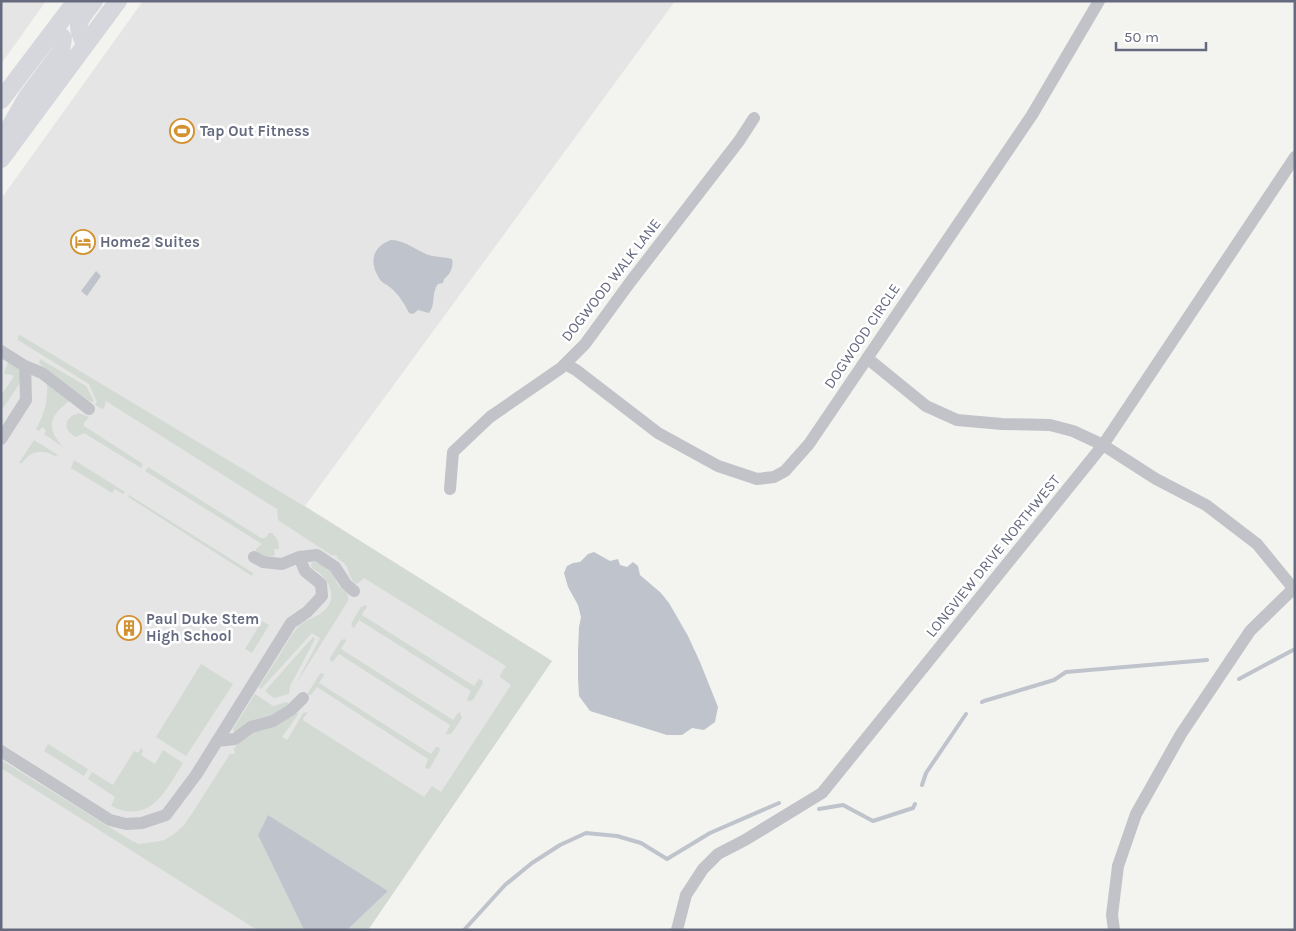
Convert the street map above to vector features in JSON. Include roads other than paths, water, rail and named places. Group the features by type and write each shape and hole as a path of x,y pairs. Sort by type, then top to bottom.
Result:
{"highway":[{"path":"1,100 76,1"},
{"path":"86,44 79,32 79,21 94,1"},
{"path":"5,154 118,1"},
{"path":"5,154 7,132 27,97 61,51 63,38 54,30"}],"street":[{"name":"DOGWOOD CIRCLE","path":"564,364 576,370 658,433 718,466 757,479 774,477 785,471 809,444 1032,115 1099,1"},
{"name":"DOGWOOD WALK LANE","path":"450,490 453,452 490,417 564,364 585,344 739,141 754,118"},
{"name":"LONGVIEW DRIVE NORTHWEST","path":"677,930 686,895 703,868 718,854 745,840 822,793 1104,445 1295,158"},
{"path":"1,351 25,366 42,372 89,409"},
{"path":"867,358 926,406 957,420 1002,424 1050,425 1073,431 1104,445 1156,479 1206,505 1256,544 1294,588 1250,631 1180,734 1136,814 1118,866 1112,915 1114,930"},
{"path":"1,439 26,400 25,366"},
{"path":"254,557 263,562 282,564 298,557 317,555 335,567 346,584 354,591"},
{"path":"1,751 110,820 126,824 142,823 166,815 196,775 291,623 307,612 322,596 321,584 305,572 298,557"},
{"path":"217,741 235,738 250,728 273,721 291,710 303,698"}],"waterway":[{"path":"1239,679 1295,649"},
{"path":"982,702 1054,680 1066,672 1207,660"},
{"path":"922,785 926,773 966,714"},
{"path":"464,930 505,885 532,863 560,845 586,833 617,836 641,843 667,859 710,833 779,803"},
{"path":"819,809 843,805 873,821 913,808 915,804"}],"place":[{"name":"Tap Out Fitness","path":"182,131"},
{"name":"Home2 Suites","path":"83,242"},
{"name":"Paul Duke Stem High School","path":"129,628"}]}
